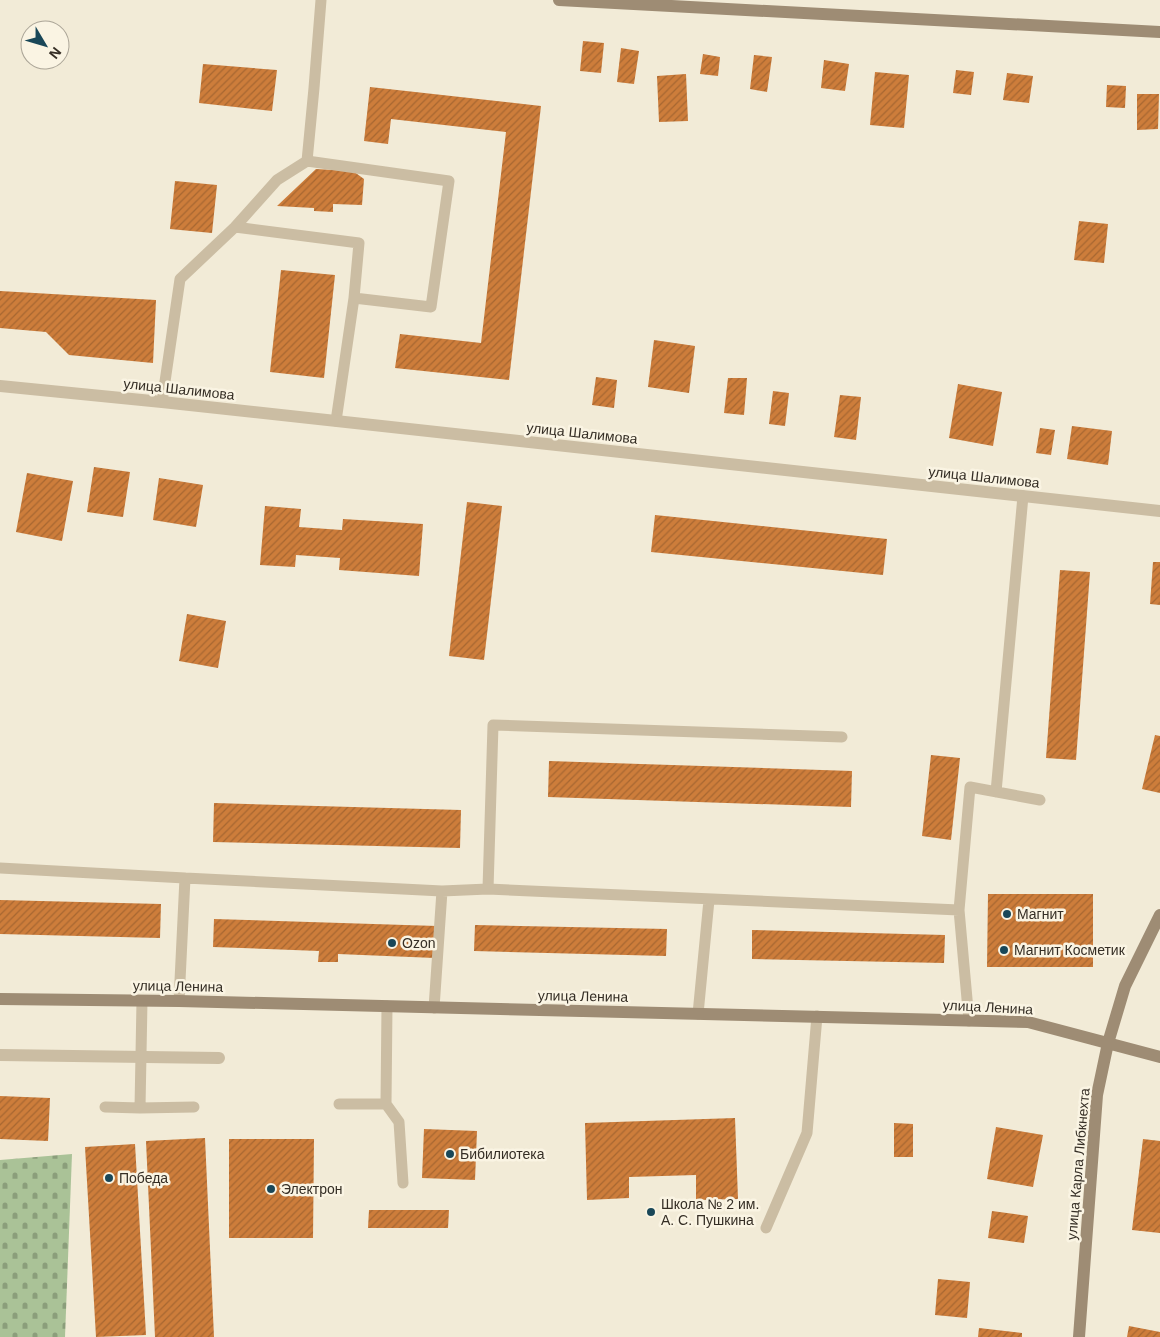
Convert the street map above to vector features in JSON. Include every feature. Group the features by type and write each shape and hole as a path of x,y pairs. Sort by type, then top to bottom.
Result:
{"street":[{"path":"559,0 736,4 1160,32"},
{"name":"улица Шалимова","path":"0,386 1160,511"},
{"name":"улица Карла Либкнехта","path":"1079,1337 1097,1095 1108,1043 1125,986 1160,915"},
{"name":"улица Ленина","path":"0,998 1028,1022 1160,1057"},
{"path":"0,1055 219,1058"}],"lane":[{"path":"306,161 314,88 320,0"},
{"path":"162,402 180,279 235,227 277,180 306,161 449,181 431,307 354,298"},
{"path":"235,227 359,243 354,298 336,421"},
{"path":"996,792 1023,496"},
{"path":"488,889 493,725 842,737"},
{"path":"968,1021 959,910 970,787 1040,800"},
{"path":"0,868 442,891 488,889 959,910"},
{"path":"179,1001 185,878"},
{"path":"434,1008 442,891"},
{"path":"698,1014 709,900"},
{"path":"140,1108 142,1001"},
{"path":"387,1006 386,1104 399,1122 403,1183"},
{"path":"766,1228 807,1133 817,1016"},
{"path":"339,1104 386,1104"},
{"path":"104,1107 194,1107"}],"green space":[{"path":"72,1154 65,1337 0,1337 0,1160"}],"building":[{"path":"583,41 604,43 601,73 580,71"},
{"path":"621,48 639,51 634,84 617,82"},
{"path":"703,54 720,57 718,76 700,74"},
{"path":"754,55 772,57 767,92 750,89"},
{"path":"824,60 849,64 845,91 821,88"},
{"path":"203,64 277,70 272,111 199,103"},
{"path":"956,70 974,72 971,95 953,93"},
{"path":"875,72 909,75 904,128 870,125"},
{"path":"1007,73 1033,76 1029,103 1003,100"},
{"path":"686,74 688,121 659,122 657,76"},
{"path":"1107,85 1126,86 1125,108 1106,107"},
{"path":"370,87 541,106 509,380 395,368 400,334 481,343 506,132 391,119 388,144 364,141"},
{"path":"1137,94 1159,94 1158,129 1137,130"},
{"path":"316,169 353,171 364,179 362,205 333,204 333,212 314,211 314,208 277,206"},
{"path":"175,181 217,185 212,233 170,229"},
{"path":"1079,221 1108,224 1104,263 1074,260"},
{"path":"281,270 335,275 324,378 270,372"},
{"path":"0,291 156,300 153,363 69,355 46,332 0,328"},
{"path":"654,340 695,346 689,393 648,387"},
{"path":"596,377 617,380 614,408 592,405"},
{"path":"728,378 747,378 744,415 724,413"},
{"path":"958,384 1002,392 993,446 949,438"},
{"path":"773,391 789,393 785,426 769,424"},
{"path":"840,395 861,397 856,440 834,437"},
{"path":"1072,426 1112,431 1108,465 1067,459"},
{"path":"1040,428 1055,430 1051,455 1036,453"},
{"path":"94,467 130,472 123,517 87,512"},
{"path":"27,473 73,481 62,541 16,532"},
{"path":"159,478 203,485 196,527 153,520"},
{"path":"467,502 502,506 484,660 449,656"},
{"path":"265,506 301,509 299,527 342,530 343,519 423,524 419,576 339,570 340,558 296,555 295,567 260,565"},
{"path":"655,515 887,539 883,575 651,552"},
{"path":"1153,562 1160,562 1160,605 1150,604"},
{"path":"1060,570 1090,572 1076,760 1046,758"},
{"path":"187,614 226,621 218,668 179,661"},
{"path":"1155,735 1160,736 1160,793 1142,789"},
{"path":"931,755 960,758 951,840 922,836"},
{"path":"549,761 852,771 851,807 548,797"},
{"path":"214,803 461,810 460,848 213,842"},
{"path":"988,894 1093,894 1093,967 987,967"},
{"path":"0,900 161,904 160,938 0,934"},
{"path":"214,919 437,926 435,958 338,954 338,962 318,962 319,951 213,947"},
{"path":"475,925 667,929 666,956 474,951"},
{"path":"752,930 945,935 944,963 752,959"},
{"path":"0,1096 50,1098 48,1141 0,1139"},
{"path":"735,1118 738,1199 696,1200 696,1175 629,1177 629,1198 587,1200 585,1123"},
{"path":"894,1123 913,1124 913,1157 894,1157"},
{"path":"996,1127 1043,1135 1033,1187 987,1179"},
{"name":"Бибилиотека","path":"424,1129 477,1131 475,1180 422,1178"},
{"path":"205,1138 214,1337 155,1337 146,1141"},
{"name":"Электрон","path":"229,1139 314,1139 313,1238 229,1238"},
{"path":"1143,1139 1160,1141 1160,1233 1132,1230"},
{"path":"135,1144 146,1335 96,1337 85,1147"},
{"path":"369,1210 449,1210 448,1228 368,1228"},
{"path":"992,1211 1028,1216 1024,1243 988,1238"},
{"path":"938,1279 970,1282 967,1318 935,1315"},
{"path":"1129,1326 1160,1332 1160,1337 1127,1337"},
{"path":"979,1328 1022,1333 1022,1337 978,1337"}],"place":[{"name":"Магнит","path":"1007,914"},
{"name":"Ozon","path":"392,943"},
{"name":"Магнит Косметик","path":"1004,950"},
{"name":"Бибилиотека","path":"450,1154"},
{"name":"Победа","path":"109,1178"},
{"name":"Электрон","path":"271,1189"},
{"name":"Школа № 2 им. А. С. Пушкина","path":"651,1212"}]}
